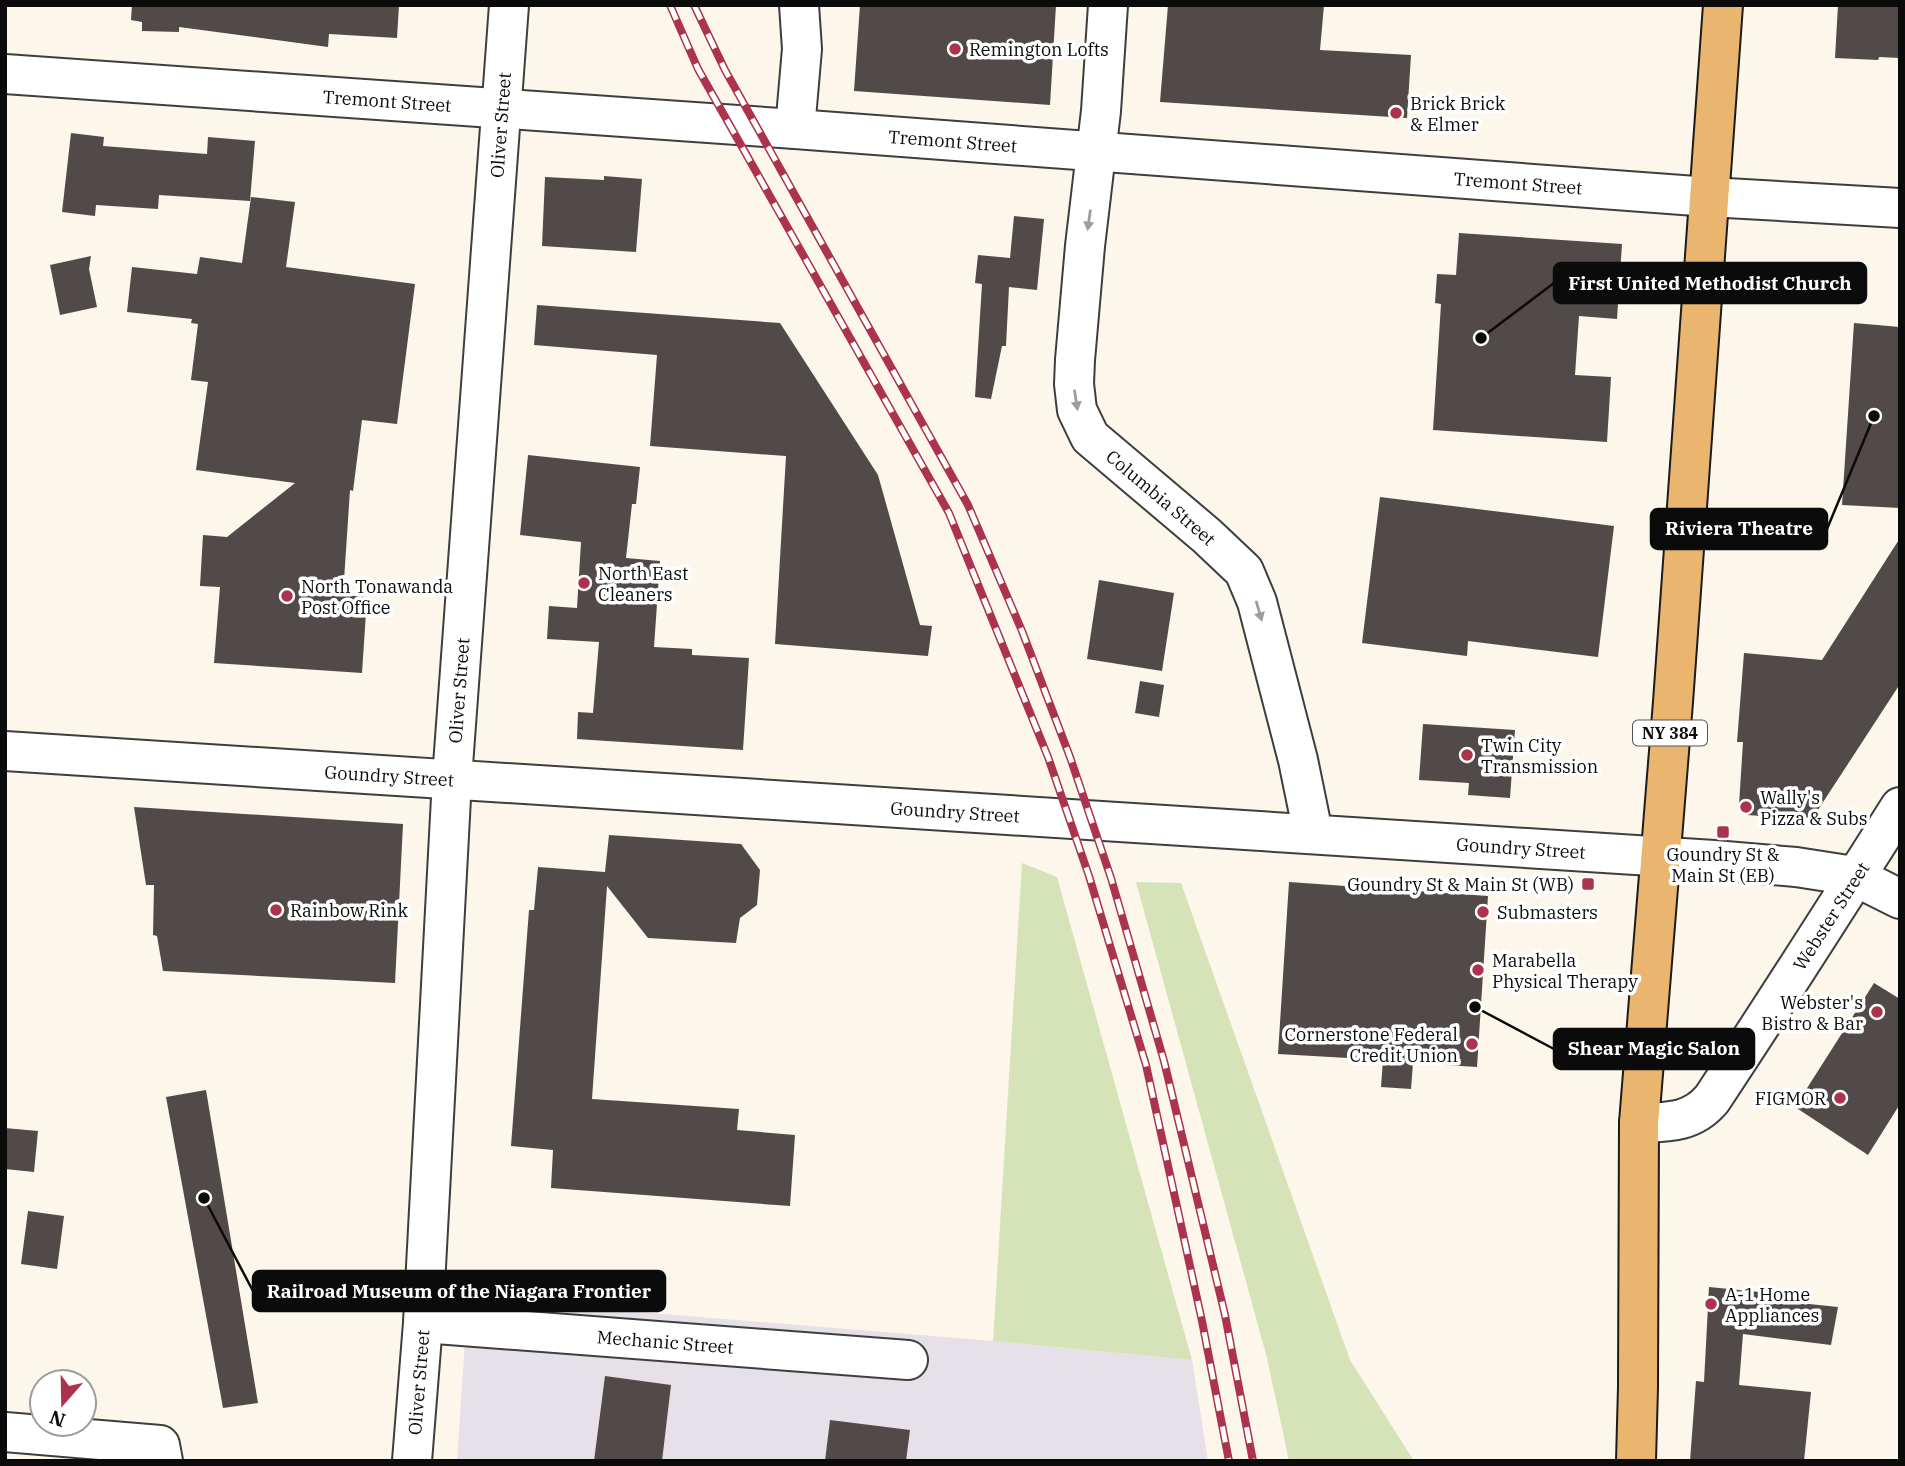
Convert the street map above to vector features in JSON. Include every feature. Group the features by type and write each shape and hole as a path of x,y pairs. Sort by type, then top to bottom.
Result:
{"main road":[{"name":"NY 384","path":"1636,1461 1639,1387 1639,1123 1723,5"}],"street":[{"name":"Oliver Street","path":"412,1461 423,1323 452,779 509,5"},
{"path":"795,129 802,49 799,5"},
{"name":"Columbia Street","path":"1108,5 1097,152 1075,360 1077,410 1090,437 1207,536 1244,571 1256,602 1298,760 1313,833"},
{"name":"Tremont Street","path":"5,74 1414,173 1709,197 1900,208"},
{"name":"Goundry Street","path":"5,751 1661,856 1796,867 1854,876 1900,899"},
{"name":"Webster Street","path":"1639,1123 1675,1122 1703,1110 1829,921 1854,876 1900,807"},
{"name":"Mechanic Street","path":"423,1323 908,1360"},
{"path":"5,1432 162,1453"}],"shaded area":[{"path":"468,1298 1192,1360 1208,1461 457,1461"}],"green space":[{"path":"1022,863 1057,877 1192,1360 993,1341"},
{"path":"1136,882 1181,883 1350,1360 1414,1461 1289,1461 1267,1358"}],"building":[{"path":"132,5 399,5 397,38 329,34 328,47 179,27 179,32 142,31 142,22 131,20"},
{"name":"Remington Lofts","path":"860,5 1056,5 1050,105 854,91"},
{"path":"1168,5 1324,5 1320,50 1411,55 1407,118 1160,102"},
{"path":"1838,5 1900,5 1900,58 1835,58"},
{"path":"71,133 104,137 103,146 207,154 208,137 255,141 250,201 159,195 158,209 96,205 95,216 62,212"},
{"path":"604,176 642,179 636,252 542,246 545,177 604,180"},
{"path":"251,197 295,202 286,267 415,284 397,424 362,420 353,491 350,490 343,595 367,597 362,673 214,663 220,587 200,586 203,535 227,537 295,483 196,470 208,382 191,380 198,324 191,323 192,319 127,312 132,267 197,274 200,257 242,263"},
{"path":"1014,216 1044,219 1037,290 1009,287 1006,346 1002,346 991,399 975,397 982,284 975,283 978,255 1010,258"},
{"path":"1459,233 1622,244 1617,319 1579,316 1575,375 1611,377 1607,442 1433,430 1441,304 1435,303 1437,274 1456,275"},
{"path":"91,256 89,269 97,307 60,315 50,265"},
{"path":"537,305 780,323 878,475 920,625 932,626 928,656 775,644 786,456 650,446 657,355 534,345"},
{"path":"1854,323 1900,327 1900,508 1842,505"},
{"path":"528,455 640,467 636,504 632,504 626,558 660,561 654,647 692,649 692,655 749,658 743,750 577,739 578,712 593,713 599,642 547,639 549,606 577,608 581,542 520,535"},
{"path":"1380,497 1614,526 1598,657 1468,641 1467,656 1362,643"},
{"path":"1900,538 1900,684 1816,813 1804,819 1747,815 1739,805 1743,742 1737,742 1744,653 1822,660"},
{"path":"1099,580 1174,593 1162,671 1087,659"},
{"path":"1140,681 1164,685 1159,717 1135,713"},
{"name":"Twin City Transmission","path":"1423,724 1515,730 1510,798 1468,795 1469,783 1419,780"},
{"name":"Rainbow Rink","path":"134,807 403,824 395,983 163,971 157,936 153,935 154,885 146,885"},
{"path":"609,835 741,844 760,870 757,905 740,918 736,943 648,938 607,886 592,1099 739,1109 737,1130 795,1135 790,1206 551,1188 553,1150 511,1146 529,910 534,910 538,867 605,872"},
{"path":"1289,882 1488,896 1477,1067 1413,1063 1411,1089 1381,1087 1383,1060 1278,1054"},
{"path":"1874,983 1900,999 1900,1104 1868,1155 1795,1107"},
{"path":"206,1090 258,1403 223,1408 166,1097"},
{"path":"5,1128 38,1131 34,1172 5,1169"},
{"path":"28,1211 64,1216 57,1269 21,1264"},
{"path":"1709,1287 1790,1295 1790,1302 1838,1307 1831,1345 1743,1334 1739,1385 1811,1392 1804,1461 1690,1461 1696,1381 1704,1382"},
{"path":"605,1376 671,1385 662,1461 594,1461"},
{"path":"830,1420 910,1430 906,1461 825,1461"}],"railway":[{"path":"670,5 698,69 949,513 1048,757 1089,876 1146,1065 1202,1321 1229,1461"},
{"path":"694,5 725,70 968,505 1022,631 1070,757 1111,878 1164,1061 1225,1315 1253,1461"}],"place":[{"name":"Remington Lofts","path":"955,49"},
{"name":"Brick Brick & Elmer","path":"1396,113"},
{"name":"First United Methodist Church","path":"1481,338"},
{"name":"Riviera Theatre","path":"1874,416"},
{"name":"North East Cleaners","path":"584,583"},
{"name":"North Tonawanda Post Office","path":"287,596"},
{"name":"Twin City Transmission","path":"1467,755"},
{"name":"Wally's Pizza & Subs","path":"1746,807"},
{"name":"Goundry St & Main St (EB)","path":"1723,832"},
{"name":"Goundry St & Main St (WB)","path":"1588,884"},
{"name":"Rainbow Rink","path":"276,910"},
{"name":"Submasters","path":"1483,912"},
{"name":"Marabella Physical Therapy","path":"1478,970"},
{"name":"Shear Magic Salon","path":"1475,1007"},
{"name":"Webster's Bistro & Bar","path":"1877,1012"},
{"name":"Cornerstone Federal Credit Union","path":"1472,1044"},
{"name":"FIGMOR","path":"1840,1098"},
{"name":"Railroad Museum of the Niagara Frontier","path":"204,1198"},
{"name":"A-1 Home Appliances","path":"1711,1304"}]}
